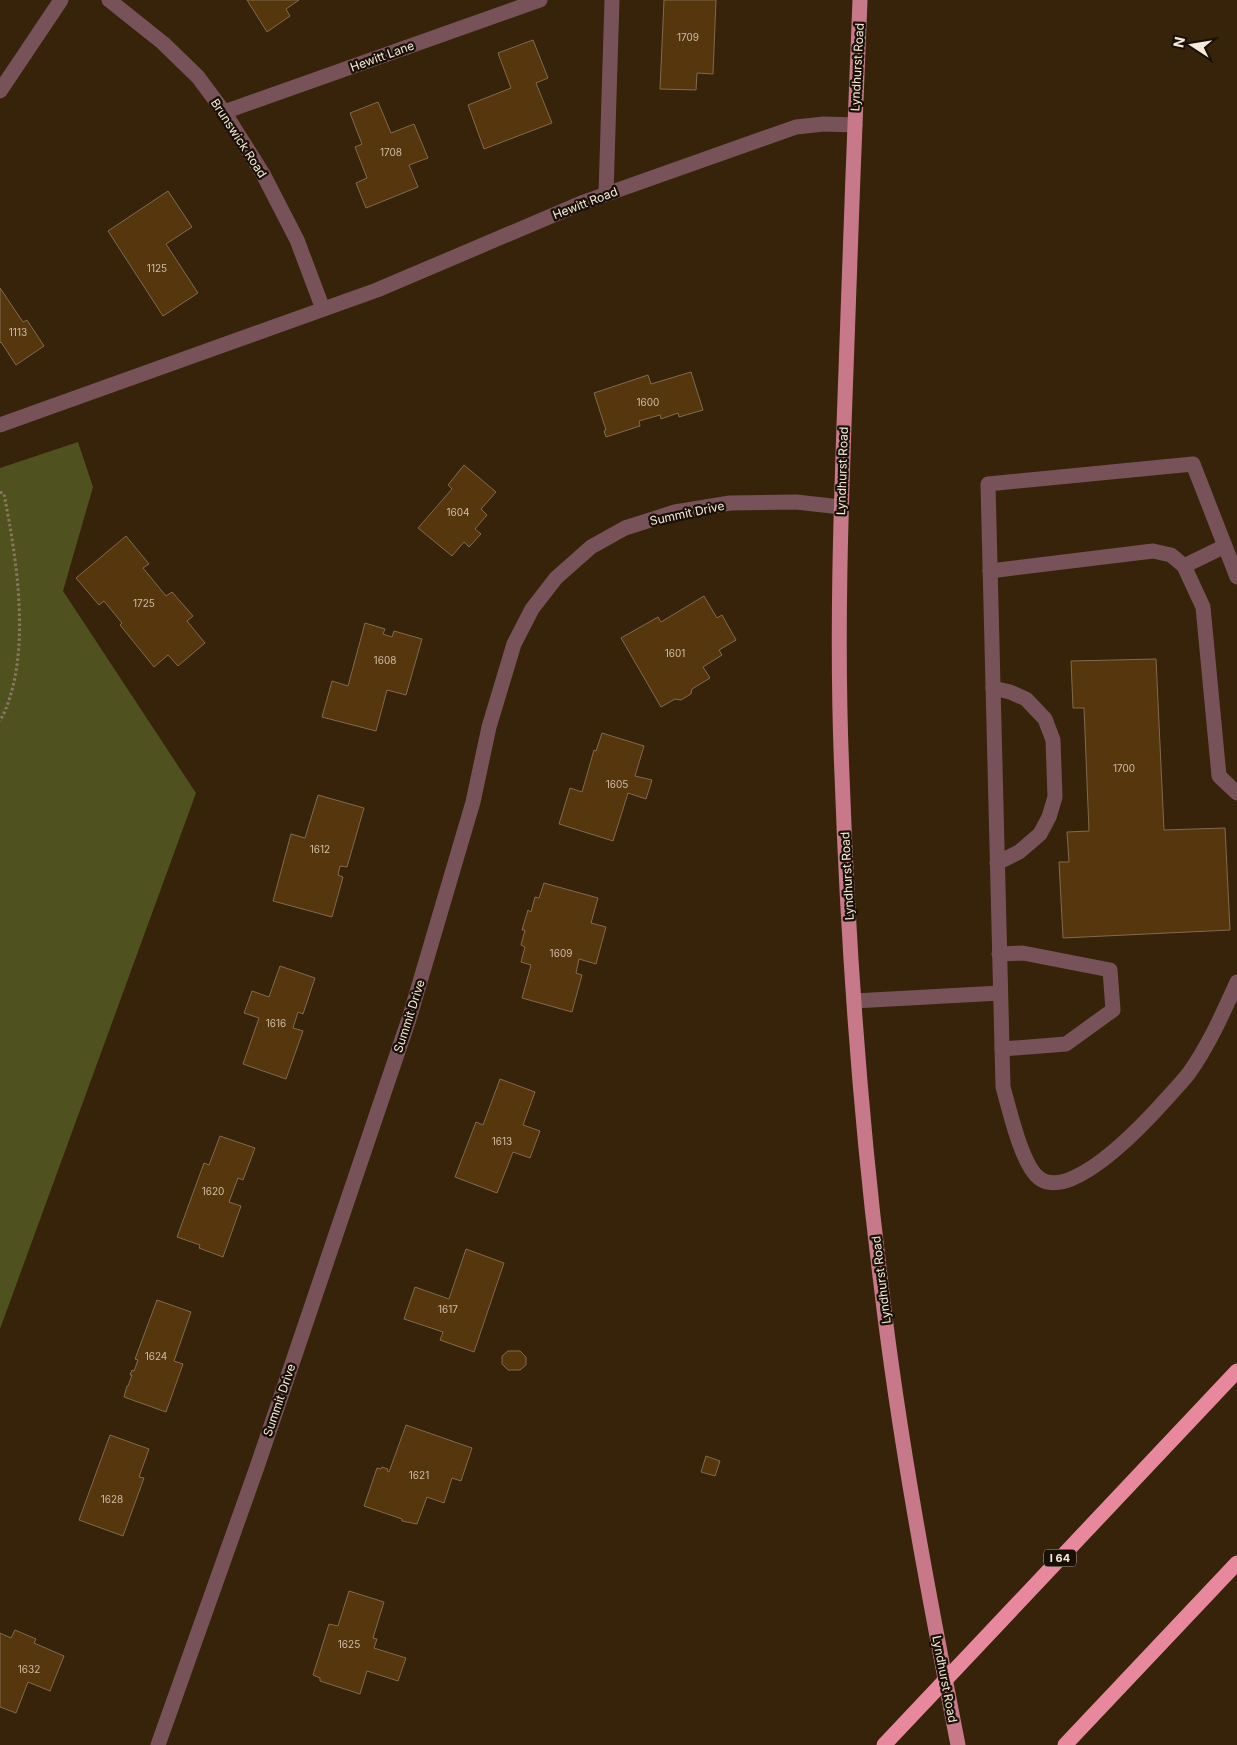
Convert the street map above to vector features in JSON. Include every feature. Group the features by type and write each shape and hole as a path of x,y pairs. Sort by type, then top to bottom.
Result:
{"highway":[{"name":"I 64","path":"884,1745 1237,1371"},
{"path":"1065,1745 1237,1563"}],"main road":[{"name":"Lyndhurst Road","path":"860,0 841,507 842,772 854,1000 880,1284 905,1459 930,1604 958,1745"}],"street":[{"path":"0,91 61,0"},
{"name":"Brunswick Road","path":"109,0 163,43 198,77 224,112 263,174 276,199 296,240 323,309"},
{"name":"Hewitt Lane","path":"224,112 540,0"},
{"path":"606,194 612,0"},
{"name":"Hewitt Road","path":"0,425 377,290 584,202 796,127 824,124 855,125"},
{"path":"1237,577 1193,464 988,484 1003,1087 1028,1164 1039,1179 1049,1183 1072,1179 1096,1164 1124,1141 1158,1108 1189,1073 1211,1037 1237,982"},
{"name":"Summit Drive","path":"158,1745 257,1467 409,1019 473,802 489,727 514,644 532,609 556,578 591,547 625,528 675,512 730,504 796,502 841,507"},
{"path":"1184,566 1225,546"},
{"path":"990,571 1153,551 1171,555 1184,566 1203,606 1219,776 1237,793"},
{"path":"993,688 1010,692 1026,699 1045,719 1053,740 1055,797 1049,817 1040,834 1020,852 997,863"},
{"path":"999,954 1023,953 1110,970 1113,1010 1066,1044 1002,1049"},
{"path":"854,1000 1000,993"}],"path":[{"path":"0,492 4,494 13,540 18,595 19,656 8,705 0,721"}],"shaded area":[{"path":"78,442 93,487 63,591 196,793 0,1329 0,468"}],"building":[{"path":"247,0 299,0 286,9 290,16 267,32"},
{"path":"664,0 716,0 713,74 697,73 696,90 660,89"},
{"path":"533,40 548,78 536,83 552,123 484,149 468,105 511,88 498,53"},
{"path":"378,102 391,133 414,124 428,158 409,165 418,187 366,208 356,183 367,178 355,147 362,144 350,113"},
{"path":"168,191 192,227 166,244 198,293 163,316 108,231"},
{"path":"0,288 23,322 27,320 44,346 16,365 0,343"},
{"path":"691,372 703,410 679,417 678,413 661,419 660,415 639,421 640,426 606,437 604,431 606,430 594,393 648,375 651,384"},
{"path":"464,465 496,492 481,509 487,515 475,529 481,534 469,547 464,542 452,556 418,528 452,489 448,485"},
{"path":"126,536 149,564 143,568 166,596 172,592 193,616 187,621 205,643 178,666 168,655 154,667 120,625 122,623 104,601 99,605 76,578"},
{"path":"704,596 717,618 722,615 736,640 719,650 722,655 703,667 710,678 692,689 691,694 681,700 675,699 661,707 621,638 658,617 661,622"},
{"path":"365,623 385,629 383,634 392,637 394,631 422,639 406,695 387,690 376,731 322,717 332,681 348,686"},
{"path":"1156,659 1164,830 1225,828 1230,930 1063,938 1059,862 1069,862 1067,832 1089,831 1084,708 1073,708 1071,661"},
{"path":"602,733 644,746 635,776 652,780 646,799 628,793 613,841 559,824 570,788 582,792 594,750 596,751"},
{"path":"318,795 364,808 347,867 340,866 338,875 343,877 332,917 273,901 291,834 305,838"},
{"path":"544,883 598,898 591,923 606,927 596,964 579,959 576,973 582,975 572,1012 522,998 531,965 521,962 525,947 521,945 525,930 522,930 528,910 531,912 535,897 539,898"},
{"path":"280,966 315,978 303,1014 298,1012 293,1028 303,1031 286,1079 243,1064 259,1018 244,1013 252,991 269,997"},
{"path":"500,1079 535,1092 523,1125 540,1131 530,1158 513,1152 497,1193 455,1177 476,1122 483,1125"},
{"path":"220,1136 255,1148 243,1180 238,1178 229,1202 241,1206 223,1257 199,1248 200,1245 177,1237 204,1163 209,1165"},
{"path":"466,1249 504,1263 474,1352 440,1340 443,1332 404,1319 415,1287 449,1299"},
{"path":"157,1300 191,1312 174,1361 183,1364 166,1412 124,1397 132,1375 130,1375 132,1370 134,1371 138,1360 135,1359"},
{"path":"508,1351 520,1351 526,1357 526,1365 520,1370 508,1370 502,1364 502,1356"},
{"path":"406,1425 472,1448 461,1481 452,1478 444,1503 427,1497 417,1524 402,1521 402,1519 364,1506 377,1468 388,1469 387,1471 389,1472"},
{"path":"110,1435 149,1449 139,1477 144,1478 123,1536 79,1520"},
{"path":"706,1456 720,1461 715,1476 701,1472"},
{"path":"349,1591 384,1602 373,1638 377,1639 374,1648 406,1658 398,1681 367,1671 360,1694 320,1681 320,1678 313,1675 329,1624 338,1626"},
{"path":"15,1630 36,1639 34,1643 64,1656 50,1691 28,1682 16,1713 0,1707 0,1633 11,1638"}]}
